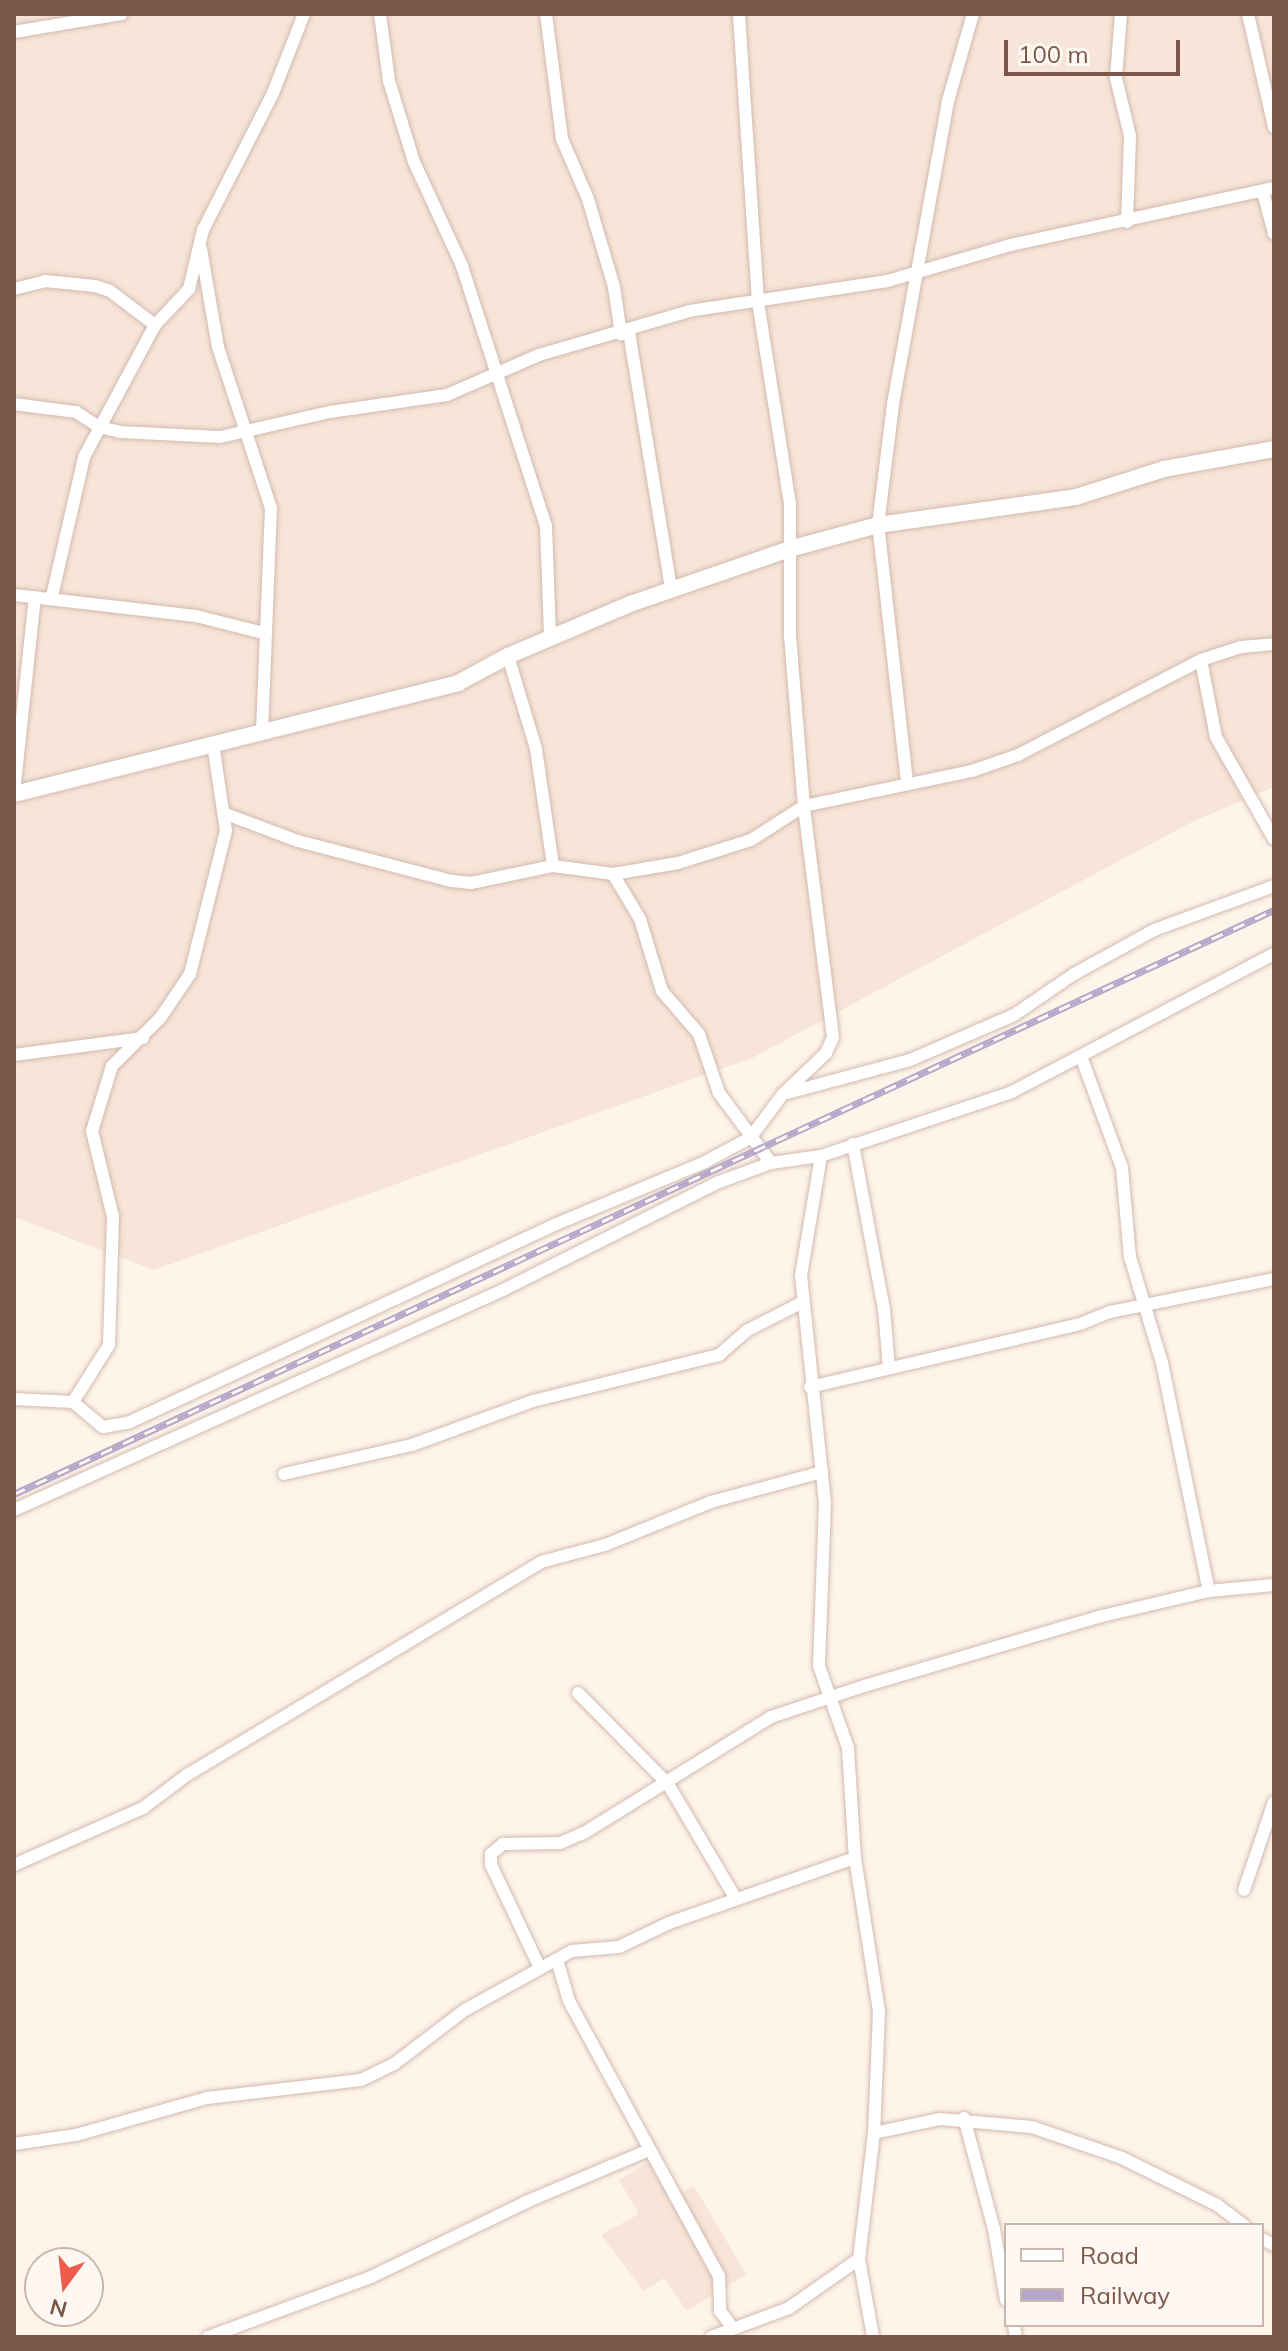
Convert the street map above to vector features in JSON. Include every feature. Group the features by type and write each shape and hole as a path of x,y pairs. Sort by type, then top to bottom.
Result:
{"street":[{"path":"14,32 122,14"},
{"path":"52,596 84,457 155,325 189,289 199,242 273,93 304,14"},
{"path":"380,14 389,81 414,162 462,266 499,371 546,526 550,637"},
{"path":"546,14 562,139 588,199 614,287 671,589"},
{"path":"14,1399 73,1402 103,1427 130,1422 750,1138 783,1094 826,1053 833,1037 804,806 790,636 793,548 758,301 739,14"},
{"path":"907,782 878,525 893,404 948,101 973,14"},
{"path":"1121,14 1116,78 1130,136 1127,222"},
{"path":"1248,14 1274,127"},
{"path":"14,404 76,412 99,427 145,435 220,437 330,412 447,395 539,355 625,333 714,305 758,301 919,272 1010,245 1268,190 1274,234"},
{"path":"199,242 218,347 271,508 263,633 262,731"},
{"path":"14,289 45,281 95,286 110,291 155,325"},
{"path":"35,597 14,794 458,683 550,637 671,589 793,548 878,525 1076,497 1164,469 1274,449"},
{"path":"14,595 52,596 196,616 263,633"},
{"path":"226,814 298,841 452,881 471,883 553,866 613,874 678,863 751,840 804,806 907,782 972,771 1018,755 1079,719 1201,660 1241,647 1274,644"},
{"path":"508,656 536,749 553,866"},
{"path":"1201,660 1216,737 1274,839"},
{"path":"73,1402 103,1359 111,1331 113,1217 92,1131 112,1066 143,1038 190,974 220,864 226,814 213,744"},
{"path":"613,874 640,919 662,991 699,1034 719,1093 771,1163"},
{"path":"783,1094 910,1060 1014,1015 1074,974 1154,930 1274,886"},
{"path":"14,1510 503,1290 719,1182 771,1163 821,1156 1012,1092 1082,1059 1184,998 1274,954"},
{"path":"14,1055 143,1038"},
{"path":"1082,1059 1122,1168 1130,1257 1162,1363 1209,1591"},
{"path":"853,1144 884,1309 889,1368"},
{"path":"821,1156 801,1275 810,1387 822,1472 819,1666 827,1699 848,1748 855,1858 879,2011 874,2133 859,2259 873,2337"},
{"path":"810,1387 1144,1306 1274,1279"},
{"path":"284,1474 412,1445 533,1401 719,1355 748,1330 803,1302"},
{"path":"14,1865 143,1808 187,1775 541,1562 605,1545 711,1502 822,1472"},
{"path":"540,1968 491,1865 491,1854 503,1844 560,1843 584,1833 668,1784 771,1717 1034,1636 1209,1591 1274,1585"},
{"path":"578,1693 668,1784 736,1899"},
{"path":"1244,1890 1274,1802"},
{"path":"14,2144 76,2135 207,2098 361,2080 394,2064 465,2010 572,1951 619,1947 736,1899 855,1858"},
{"path":"557,1960 569,2001 719,2276 720,2311 733,2328"},
{"path":"874,2133 964,2118 1032,2127 1096,2146 1217,2205 1241,2223"},
{"path":"964,2118 994,2229 1004,2288"},
{"path":"208,2337 371,2277 526,2202 649,2150"},
{"path":"711,2337 798,2303 859,2259"}],"shaded area":[{"path":"14,14 1274,14 1274,787 1190,823 752,1058 154,1270 14,1217"},
{"path":"653,2159 674,2196 694,2186 746,2274 687,2311 664,2278 644,2291 601,2235 639,2214 619,2180"}],"railway":[{"path":"14,1494 1274,910"}]}
